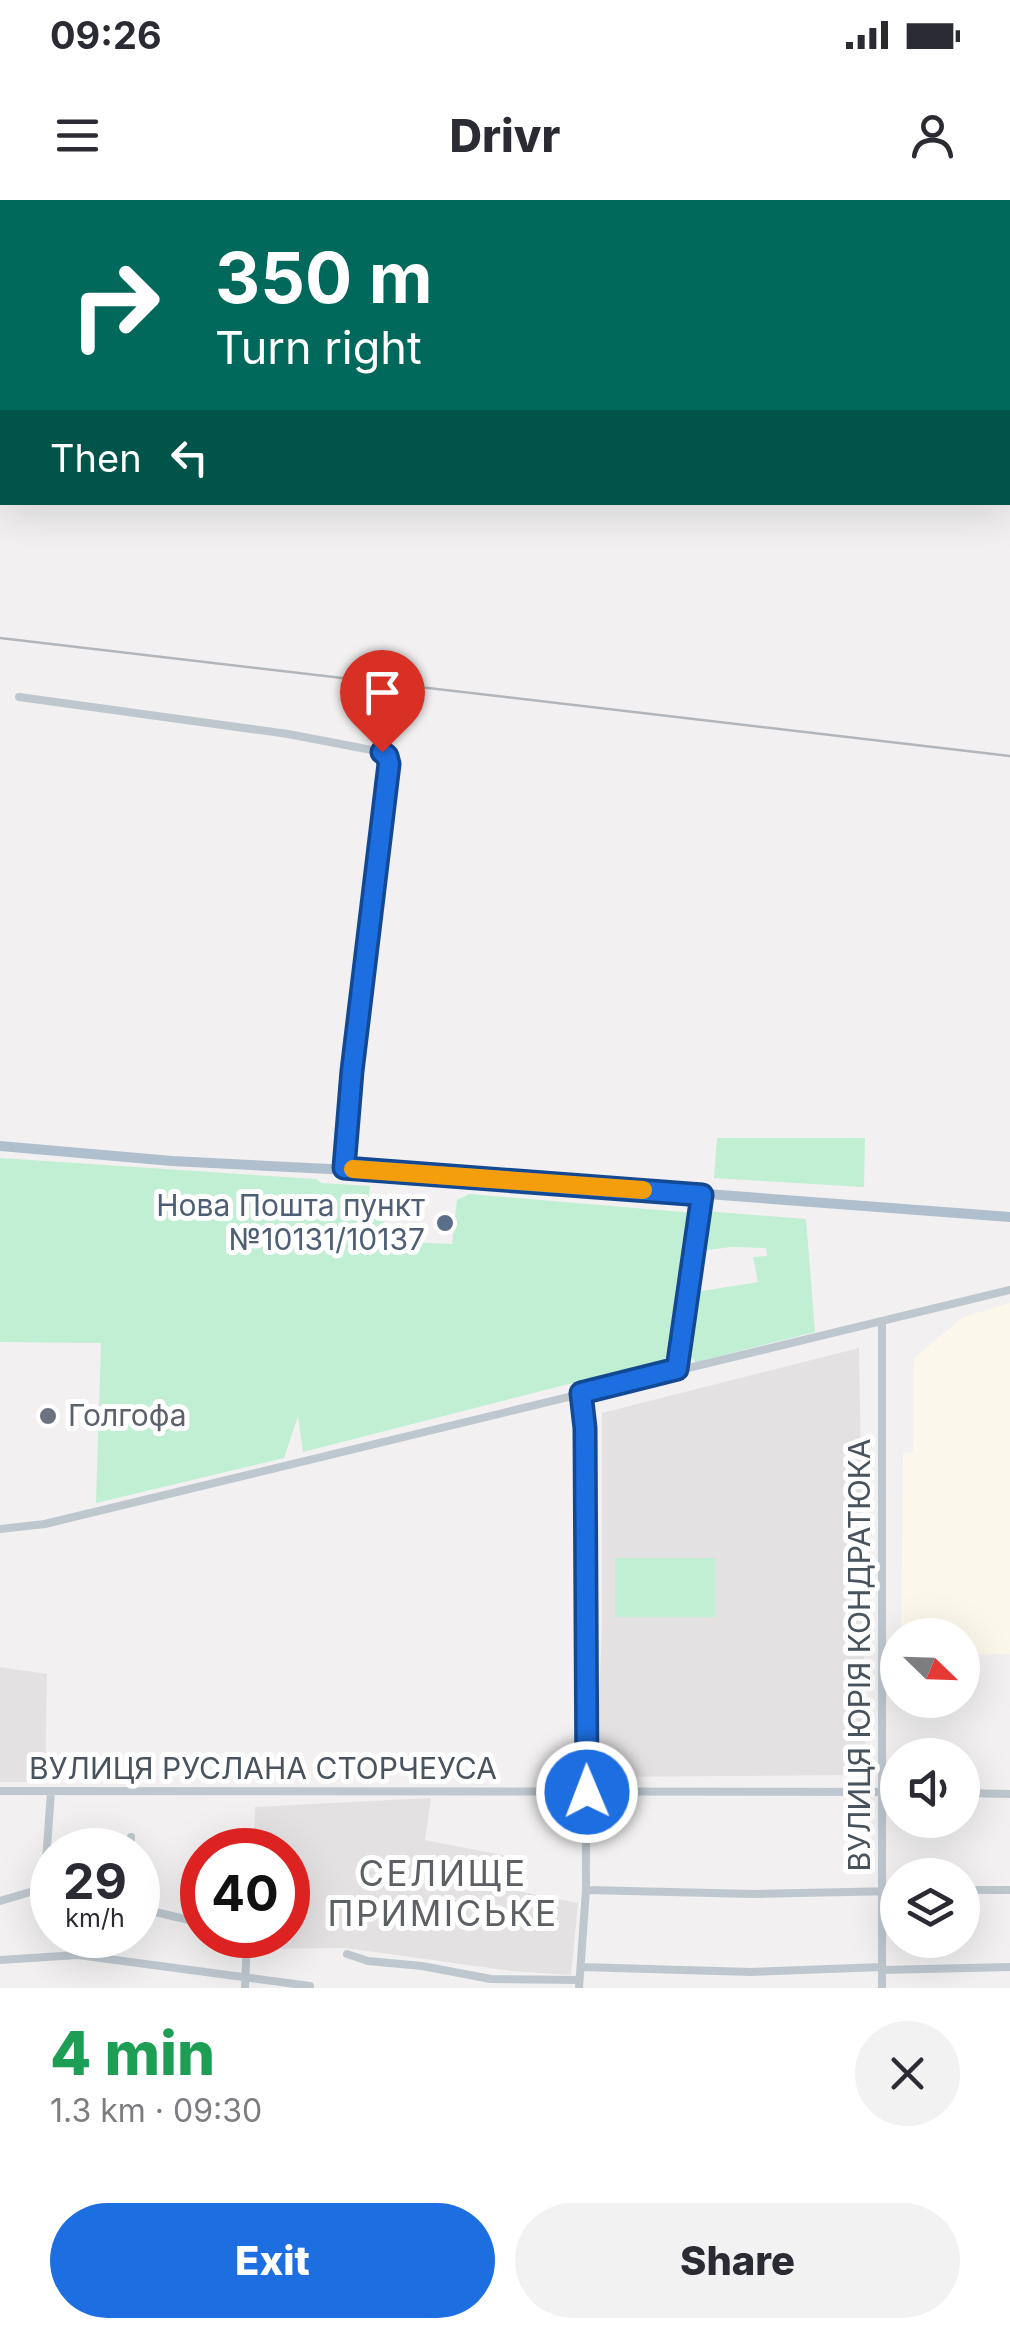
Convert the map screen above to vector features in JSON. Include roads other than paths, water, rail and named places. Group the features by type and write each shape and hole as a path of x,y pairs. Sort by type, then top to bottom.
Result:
{"main road":[{"path":"0,1146 1010,1217"}],"street":[{"path":"19,697 288,734 387,756 344,1168"},
{"path":"677,1369 702,1195"},
{"path":"0,1528 45,1524 1010,1290"},
{"name":"ВУЛИЦЯ ЮРІЯ КОНДРАТЮКА","path":"881,1738 882,1323"},
{"path":"346,1954 368,1961 491,1979 579,1984 586,1890 587,1792 585,1428 581,1393"},
{"name":"ВУЛИЦЯ РУСЛАНА СТОРЧЕУСА","path":"0,1791 880,1792"},
{"path":"50,1828 51,1792"},
{"path":"980,1793 1010,1794"},
{"path":"586,1890 754,1894 880,1891"},
{"path":"980,1890 1010,1890"},
{"path":"0,1902 30,1893"},
{"path":"0,1960 78,1954 245,1984 310,1986"},
{"path":"245,1984 246,1958"},
{"name":"ВУЛИЦЯ ЮРІЯ КОНДРАТЮКА","path":"882,1958 882,1988"},
{"path":"582,1967 751,1972 1010,1967"}],"railway":[{"path":"0,638 1010,756"}],"place":[{"name":"Нова Пошта пункт №10131/10137","path":"445,1223"},
{"name":"Голгофа","path":"48,1416"}],"district":[{"name":"СЕЛИЩЕ ПРИМІСЬКЕ","path":"443,1894"}]}
